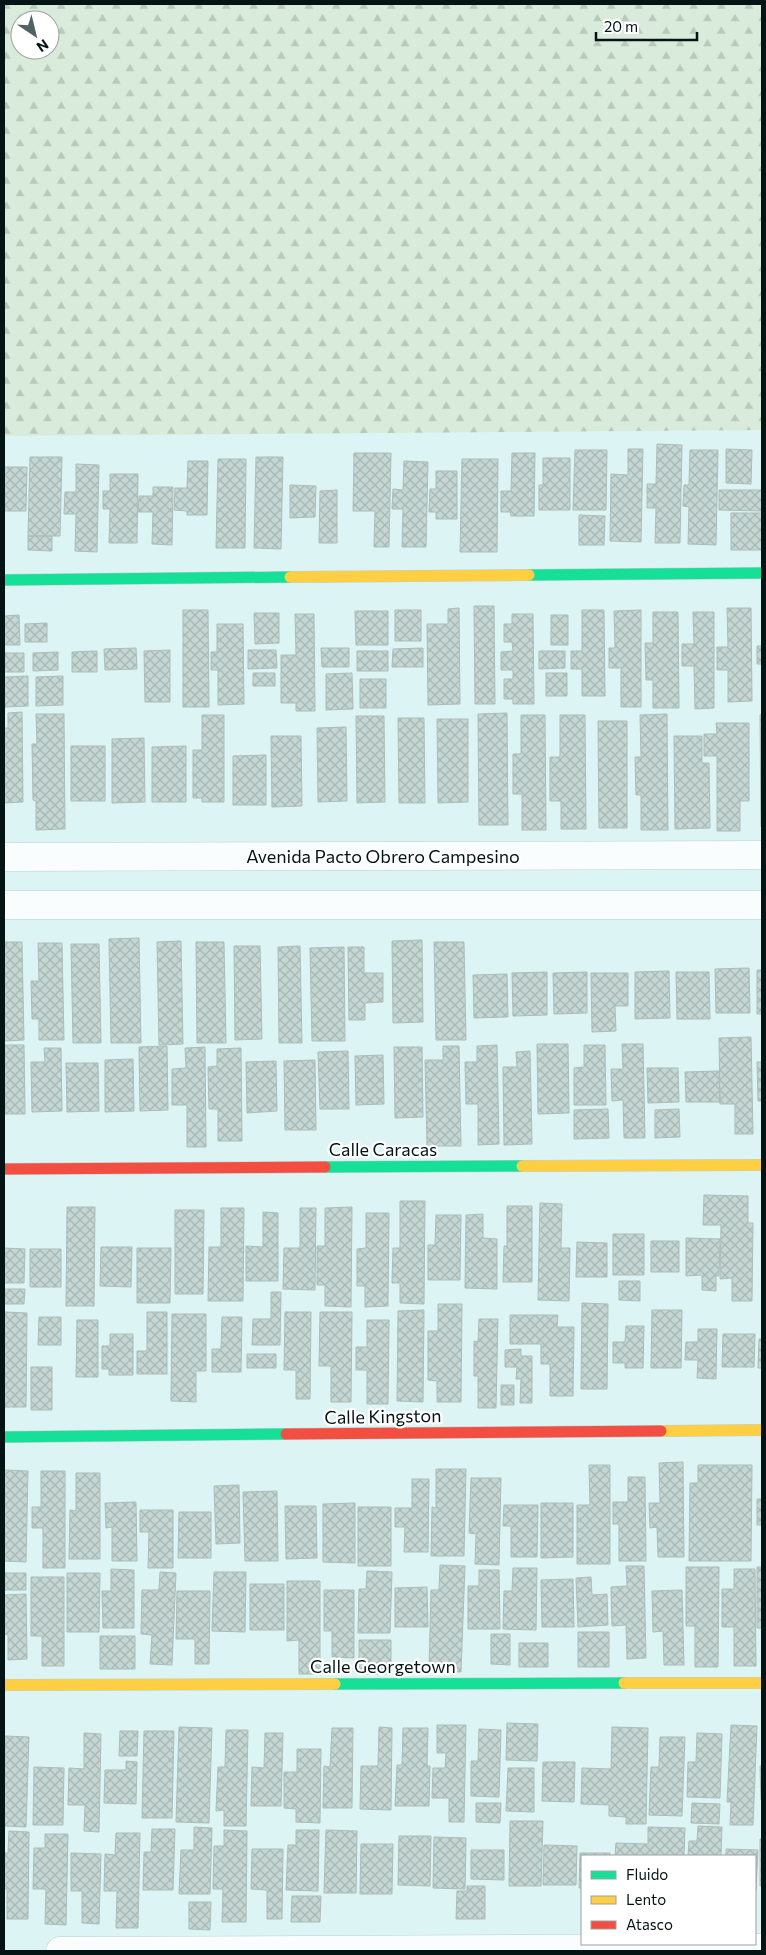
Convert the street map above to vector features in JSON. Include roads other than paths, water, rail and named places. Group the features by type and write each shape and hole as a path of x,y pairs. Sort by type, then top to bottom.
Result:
{"street":[{"path":"4,580 762,573"},
{"name":"Avenida Pacto Obrero Campesino","path":"4,857 762,855"},
{"path":"4,905 762,905"},
{"name":"Calle Caracas","path":"4,1169 762,1165"},
{"name":"Calle Kingston","path":"4,1437 762,1430"},
{"name":"Calle Georgetown","path":"4,1685 762,1683"},
{"path":"60,1951 762,1948"}]}
